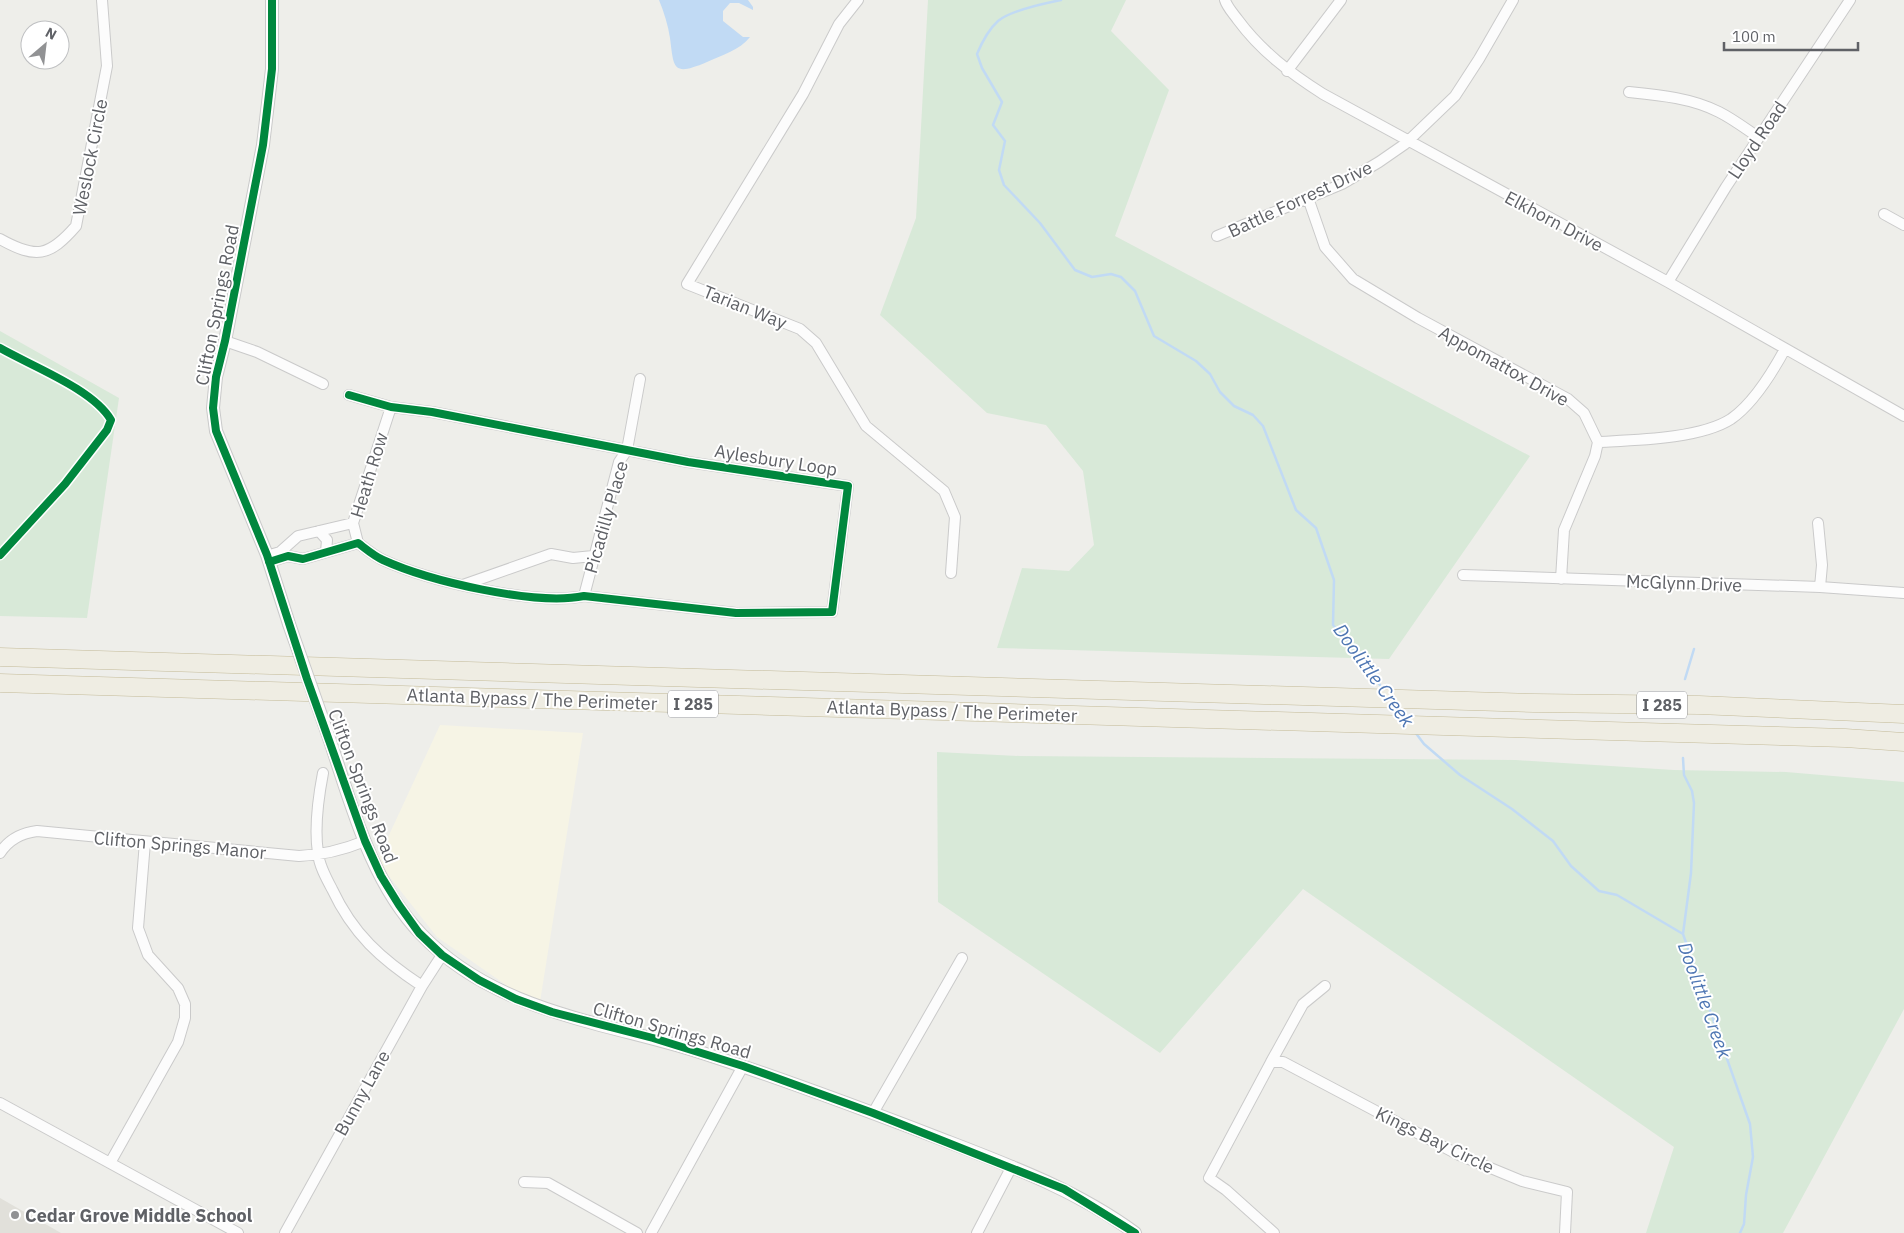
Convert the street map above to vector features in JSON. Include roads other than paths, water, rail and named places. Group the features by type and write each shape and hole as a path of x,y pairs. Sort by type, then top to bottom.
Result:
{"highway":[{"name":"Atlanta Bypass / The Perimeter","path":"0,657 1421,700 1699,705 1904,714"},
{"name":"Atlanta Bypass / The Perimeter","path":"0,683 1436,725 1845,738 1904,742"}],"street":[{"name":"Weslock Circle","path":"0,239 31,254 45,251 65,239 76,226 108,66 102,0"},
{"name":"Clifton Springs Road","path":"272,0 272,69 263,145 225,341 216,376 214,408 216,431 268,559 365,841 381,876 399,905 419,933 442,955 479,980 516,999 552,1012 653,1038 743,1066 873,1113 1064,1188 1135,1233"},
{"name":"Tarian Way","path":"858,0 839,24 803,94 687,284 800,329 816,343 866,426 944,491 955,517 951,573"},
{"name":"Elkhorn Drive","path":"1225,0 1248,34 1287,70 1323,94 1668,282 1904,416"},
{"path":"1287,70 1341,0"},
{"name":"Battle Forrest Drive","path":"1217,236 1308,198 1357,175 1379,162 1407,141 1455,96 1513,0"},
{"name":"Lloyd Road","path":"1668,282 1687,248 1850,0"},
{"path":"1629,92 1666,96 1694,102 1719,112 1758,138"},
{"name":"Appomattox Drive","path":"1308,198 1325,247 1354,279 1418,318 1568,400 1584,413 1598,442"},
{"path":"1884,214 1904,225"},
{"path":"225,341 257,352 323,384"},
{"path":"1561,579 1564,530 1595,456 1598,442 1689,433 1719,425 1742,410 1773,370 1785,349"},
{"name":"Picadilly Place","path":"584,596 619,462 627,450 640,379"},
{"name":"Aylesbury Loop","path":"349,395 391,407 432,412 698,464 848,486 832,612 736,613 584,596 571,599 508,594 462,585 398,566 381,559 358,543"},
{"name":"Heath Row","path":"358,543 353,523 391,407"},
{"path":"268,559 280,552 298,536 353,523"},
{"path":"1818,524 1822,547 1820,587"},
{"path":"319,530 327,540 326,552"},
{"path":"268,559 288,556 303,559 358,543"},
{"path":"462,585 551,554 572,558 593,556"},
{"name":"McGlynn Drive","path":"1463,575 1820,587 1904,594"},
{"path":"323,773 316,827 318,855 342,910 361,936 392,966 422,986"},
{"name":"Clifton Springs Manor","path":"0,853 11,840 23,833 37,831 299,856 318,855 342,850 365,841"},
{"path":"110,1163 178,1042 185,1018 185,1004 178,988 148,954 138,928 145,842"},
{"name":"Bunny Lane","path":"285,1233 422,986 442,955"},
{"path":"873,1113 962,958"},
{"path":"1274,1233 1226,1190 1209,1178 1303,1004 1325,986"},
{"name":"Kings Bay Circle","path":"1270,1062 1283,1062 1458,1155 1522,1181 1568,1192 1565,1233"},
{"path":"651,1233 743,1066"},
{"path":"0,1103 238,1233"},
{"path":"978,1233 1012,1166"},
{"path":"524,1182 548,1183 637,1233"}],"water":[{"path":"659,0 748,0 753,10 739,3 730,3 723,11 723,21 743,37 750,37 736,49 696,67 681,69 674,63 668,28"}],"waterway":[{"name":"Doolittle Creek","path":"1061,0 1028,8 1004,17 988,32 977,54 982,68 1002,102 993,125 1005,141 999,170 1004,185 1040,223 1075,270 1092,277 1111,274 1121,277 1135,291 1154,336 1196,361 1210,374 1220,392 1234,406 1253,415 1263,426 1296,510 1316,528 1334,580 1333,625 1359,654 1384,691"},
{"path":"1685,679 1694,649"},
{"name":"Doolittle Creek","path":"1395,706 1404,717"},
{"name":"Doolittle Creek","path":"1415,732 1424,744 1460,775 1512,809 1553,841 1571,866 1599,891 1617,895 1683,934 1750,1124 1753,1157 1746,1195 1744,1224 1740,1233"},
{"path":"1683,758 1684,775 1692,791 1694,803 1691,873 1683,934"}],"place":[{"name":"Cedar Grove Middle School","path":"15,1215"}]}
